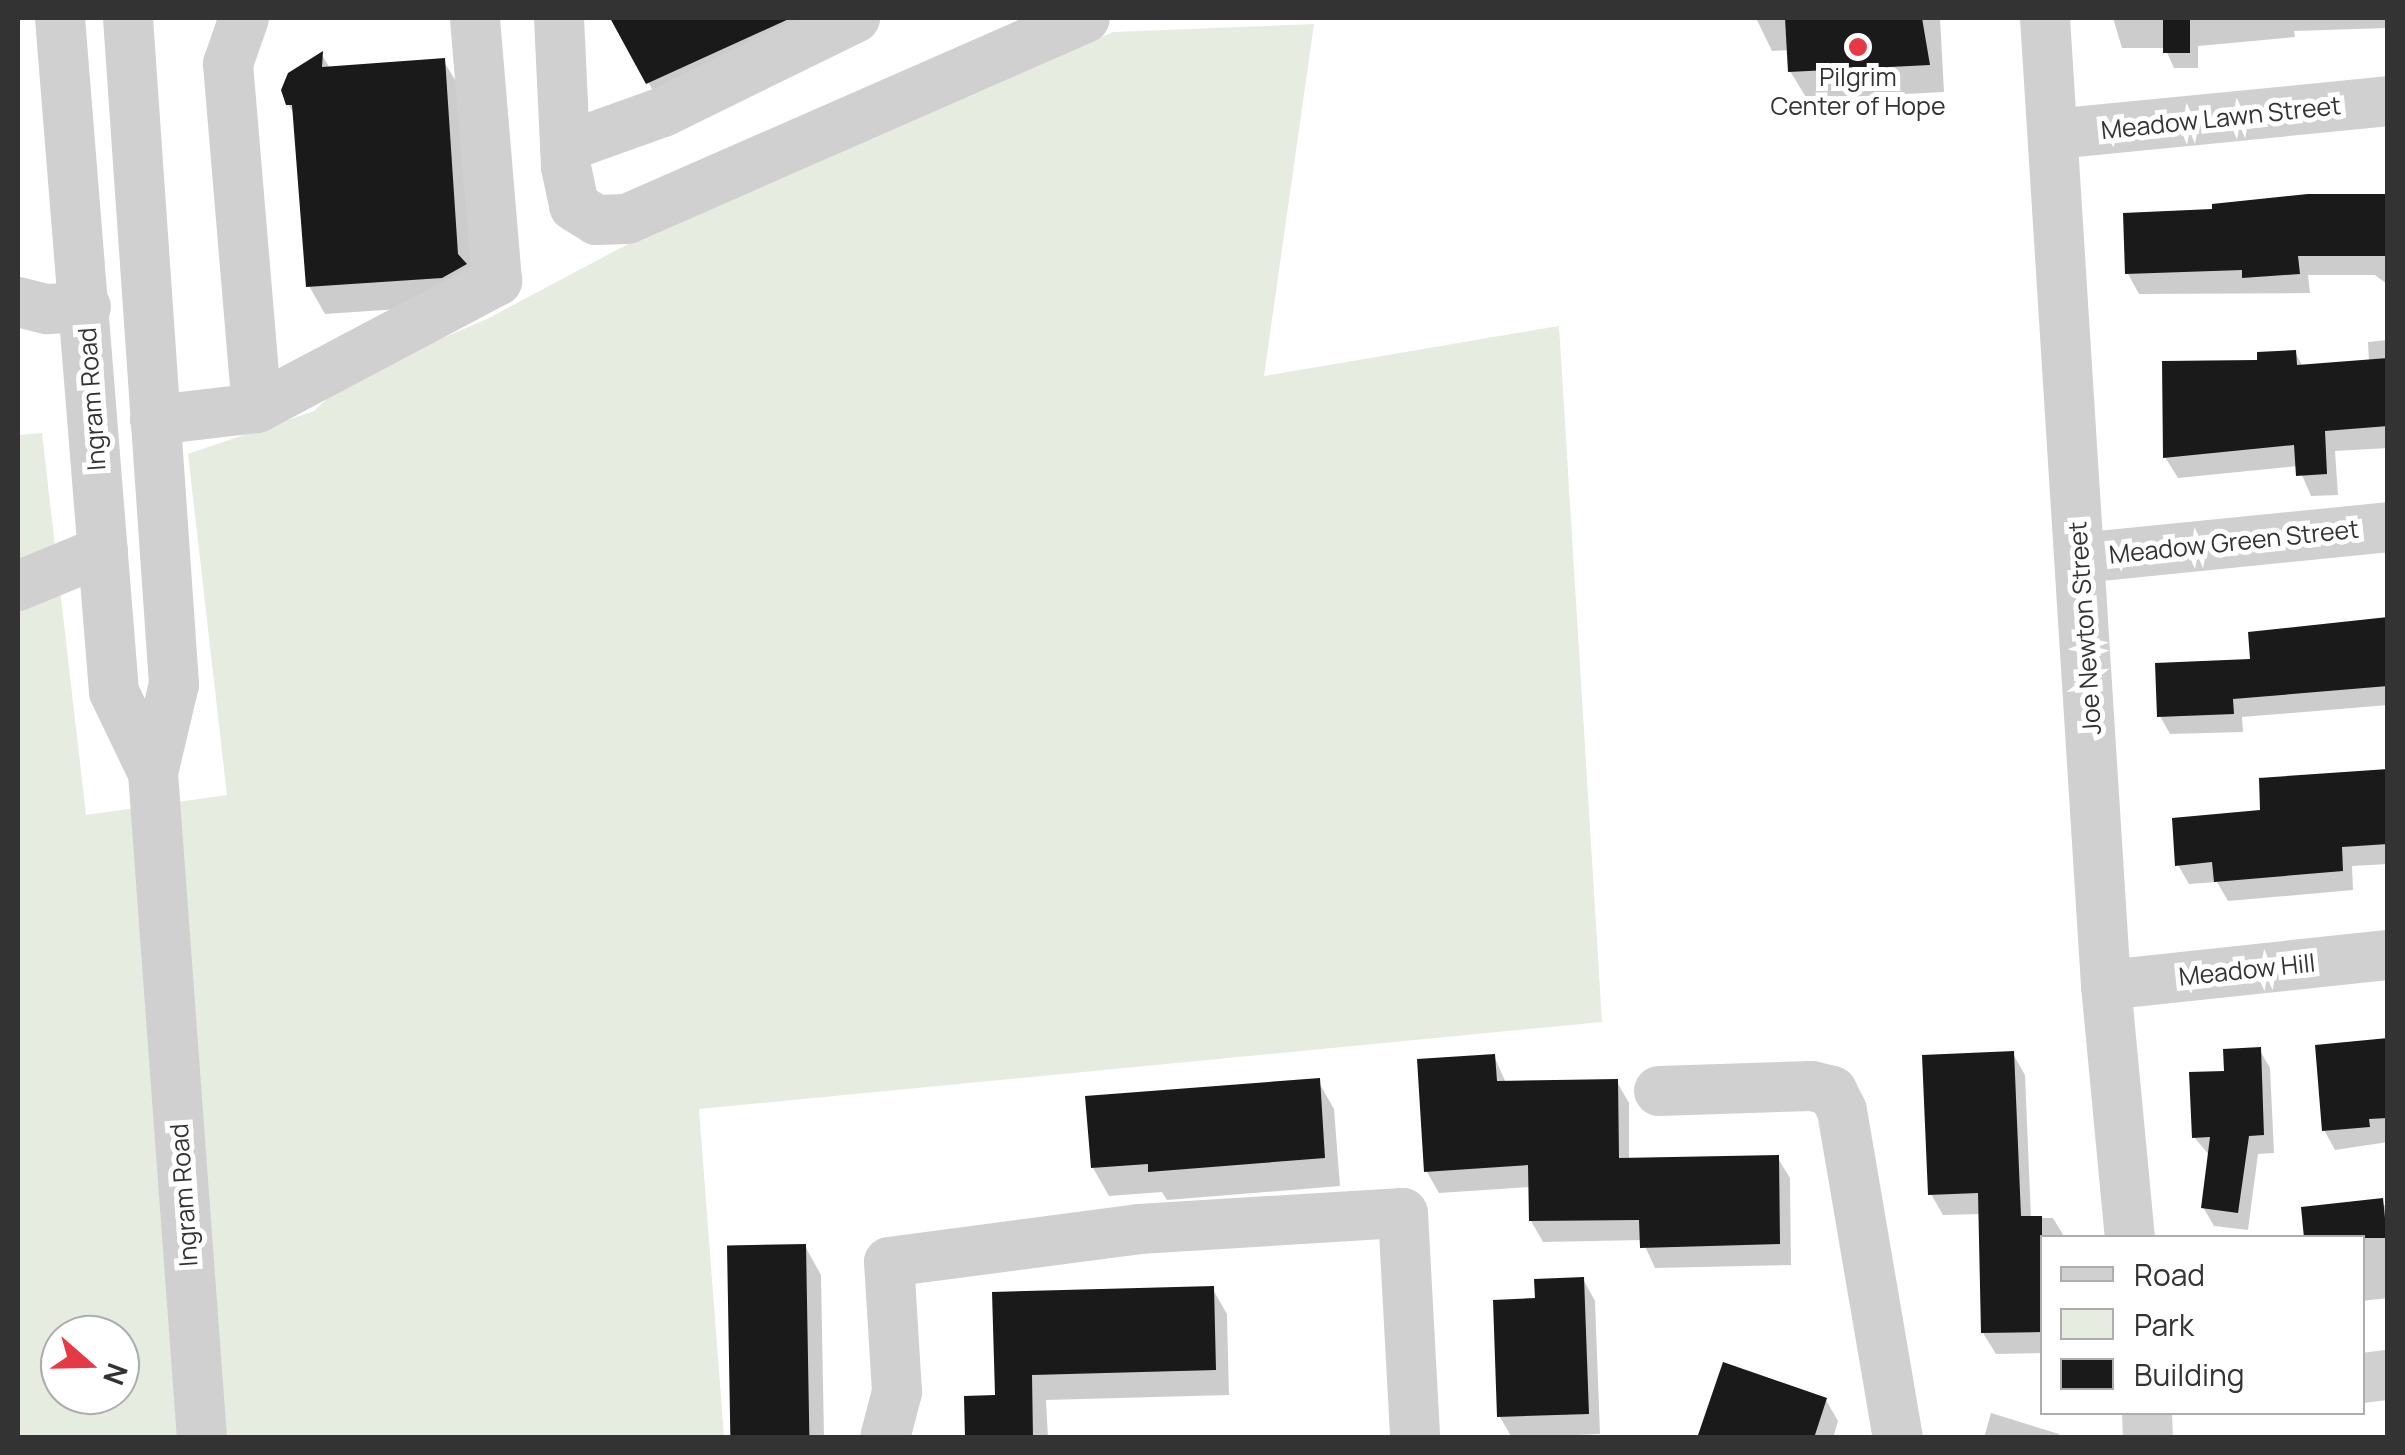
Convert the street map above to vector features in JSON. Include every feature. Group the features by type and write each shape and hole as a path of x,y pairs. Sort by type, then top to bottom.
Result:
{"street":[{"name":"Ingram Road","path":"60,18 114,692 153,774"},
{"name":"Ingram Road","path":"128,18 174,684 153,774 202,1438"},
{"path":"244,18 228,64 256,408"},
{"path":"156,420 256,408 497,281 474,18"},
{"path":"559,18 565,147 574,206 596,220 627,219 1074,20"},
{"path":"565,147 663,112 855,18"},
{"name":"Joe Newton Street","path":"2046,18 2106,985 2130,1235"},
{"name":"Meadow Lawn Street","path":"2054,134 2388,101"},
{"path":"18,302 86,307"},
{"name":"Meadow Green Street","path":"2080,558 2388,527"},
{"path":"18,586 104,551"},
{"name":"Meadow Hill","path":"2106,985 2388,955"},
{"path":"1659,1091 1812,1086 1832,1091 1842,1111 1898,1438"},
{"path":"885,1438 897,1392 889,1262 1138,1229 1403,1213 1415,1438"}],"green space":[{"path":"1314,24 1264,376 1559,326 1602,1022 699,1109 724,1437 18,1438 18,435 42,433 86,815 227,795 188,454 314,411 349,378 487,319 628,244 1113,32"}],"building":[{"path":"610,18 791,18 646,84"},
{"name":"Pilgrim Center of Hope","path":"1785,18 1922,18 1930,65 1788,72"},
{"path":"2163,18 2190,18 2190,53 2163,53"},
{"path":"323,51 322,67 445,58 458,254 467,264 442,278 306,287 292,105 286,105 281,90 288,73"},
{"path":"2308,194 2388,194 2388,256 2298,256 2300,274 2242,278 2242,270 2125,274 2123,213 2212,209 2212,204"},
{"path":"2296,350 2297,365 2388,358 2388,426 2325,431 2327,474 2296,476 2294,445 2163,458 2162,361 2257,360 2257,352"},
{"path":"2388,617 2388,686 2233,699 2234,714 2157,717 2155,663 2250,659 2248,632"},
{"path":"2388,769 2388,844 2342,847 2343,871 2214,882 2212,862 2175,866 2172,818 2260,810 2259,778"},
{"path":"2388,1038 2388,1118 2369,1119 2370,1127 2322,1131 2315,1045"},
{"path":"2261,1047 2264,1135 2249,1136 2238,1213 2201,1208 2210,1137 2192,1138 2189,1072 2224,1071 2223,1049"},
{"path":"2014,1051 2021,1216 2042,1216 2040,1332 1981,1333 1978,1193 1928,1195 1922,1055"},
{"path":"1495,1054 1497,1081 1618,1079 1619,1158 1779,1155 1780,1244 1640,1248 1639,1220 1529,1221 1528,1165 1424,1172 1417,1059"},
{"path":"1320,1078 1325,1158 1148,1172 1148,1164 1091,1168 1085,1096"},
{"path":"2383,1198 2387,1238 2304,1235 2301,1207"},
{"path":"806,1244 809,1438 730,1438 727,1245"},
{"path":"1584,1277 1589,1414 1497,1417 1493,1300 1535,1298 1534,1279"},
{"path":"1214,1286 1216,1370 1032,1375 1033,1438 965,1438 964,1396 995,1395 992,1292"},
{"path":"1723,1362 1827,1398 1814,1438 1697,1438"}],"place":[{"name":"Pilgrim Center of Hope","path":"1858,47"}]}
